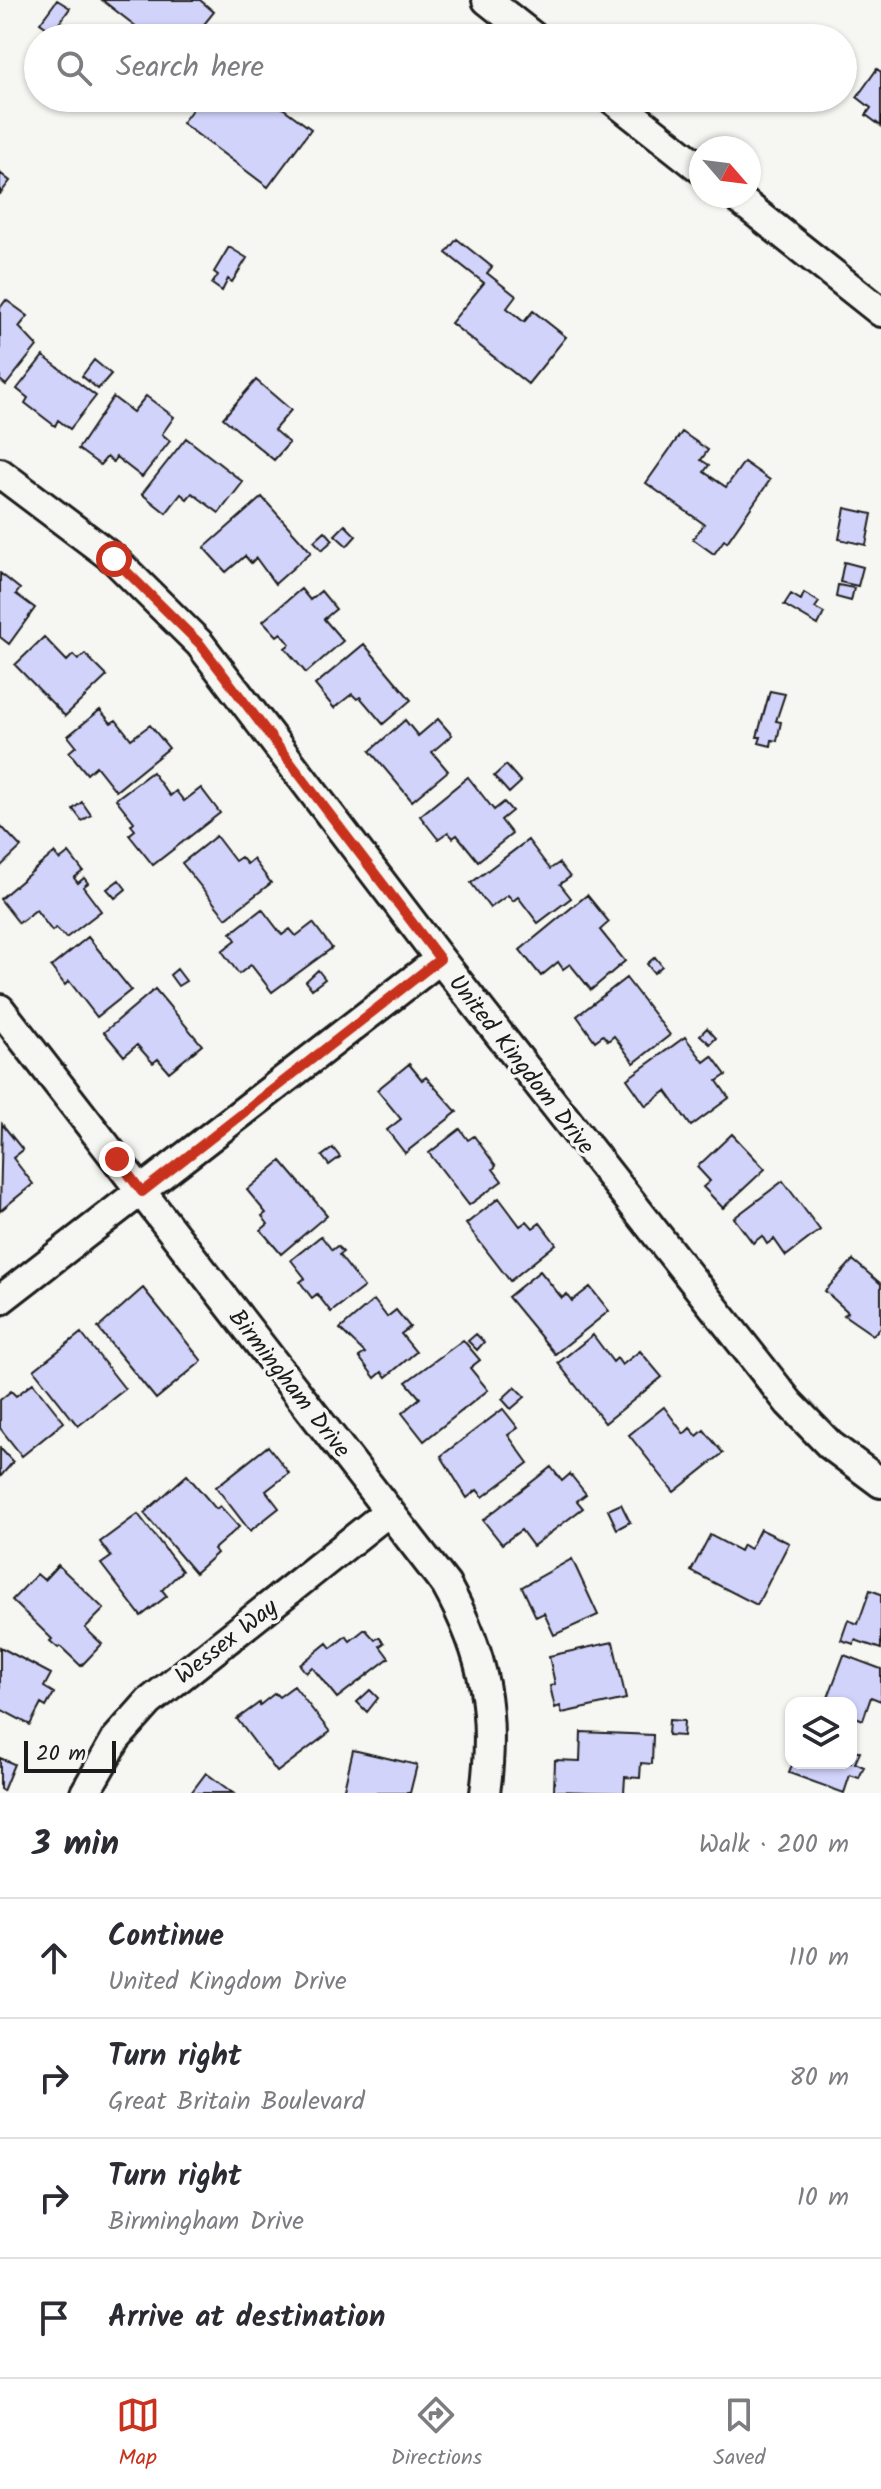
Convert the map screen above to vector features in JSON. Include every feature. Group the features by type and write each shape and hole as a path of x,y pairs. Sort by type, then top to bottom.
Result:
{"street":[{"path":"487,0 517,24"},
{"path":"629,112 689,160"},
{"path":"750,208 881,312"},
{"name":"United Kingdom Drive","path":"0,473 114,559 200,644 440,959 789,1403 830,1445 881,1483"},
{"path":"0,1300 440,959"},
{"name":"Birmingham Drive","path":"0,1009 446,1585 469,1626 478,1652 489,1709 485,1793"},
{"name":"Wessex Way","path":"85,1793 116,1739 149,1702 389,1511"}],"building":[{"path":"57,0 70,8 59,24 40,23"},
{"path":"102,0 200,0 214,12 204,24 133,24"},
{"path":"877,69 881,72 881,126 866,115 871,108 857,97"},
{"path":"190,112 288,112 311,129 268,187 182,123"},
{"path":"0,173 10,181 0,194"},
{"path":"457,239 492,267 487,273 516,296 507,308 524,322 533,311 566,337 528,384 451,323 484,283 446,253"},
{"path":"229,247 247,258 232,282 228,279 222,291 212,284 218,275 214,272"},
{"path":"6,300 28,316 19,327 37,346 6,385 0,380 0,308"},
{"path":"43,356 96,396 70,429 58,420 55,426 25,403 28,398 17,389"},
{"path":"94,360 111,374 98,389 82,376"},
{"path":"256,380 291,410 274,430 289,443 274,460 223,418"},
{"path":"146,396 174,417 162,434 170,441 142,477 116,457 113,462 107,457 100,465 78,449 113,397 133,412"},
{"path":"682,432 708,450 701,460 709,465 704,472 726,487 744,462 770,480 727,542 724,540 714,554 693,539 704,524 646,483"},
{"path":"186,438 243,482 219,513 192,493 187,499 181,494 166,513 142,494"},
{"path":"262,497 311,552 275,584 256,558 251,563 245,556 226,572 204,548"},
{"path":"845,508 872,514 866,545 839,539"},
{"path":"345,525 356,536 347,546 335,535"},
{"path":"325,531 333,540 322,550 314,541"},
{"path":"844,562 863,567 858,586 840,582"},
{"path":"0,573 20,589 16,594 35,608 9,644 0,637"},
{"path":"838,585 854,588 851,601 836,597"},
{"path":"301,589 310,600 321,591 336,609 324,619 343,641 306,673 285,648 290,644 281,633 277,636 263,621"},
{"path":"804,593 819,602 815,608 824,613 818,625 784,605 791,594 801,600"},
{"path":"44,637 67,661 73,655 78,660 85,654 107,676 65,716 15,665"},
{"path":"364,644 411,700 383,724 360,697 357,699 352,694 334,708 315,685"},
{"path":"770,691 785,694 776,721 781,722 777,741 772,740 771,746 759,743 761,737 757,737"},
{"path":"100,710 111,723 116,720 131,739 150,725 169,748 116,791 96,766 87,774 69,752 76,746 68,736"},
{"path":"438,719 452,735 432,752 448,771 412,801 370,751 405,720 418,736"},
{"path":"506,765 521,782 509,793 494,776"},
{"path":"152,772 170,796 176,791 184,801 201,788 220,813 153,865 129,835 135,830 131,825 134,822 116,799"},
{"path":"468,777 494,810 504,802 512,811 501,820 512,834 478,861 457,835 453,838 448,832 438,839 420,816"},
{"path":"82,802 91,815 82,821 73,809"},
{"path":"0,825 21,847 0,867"},
{"path":"216,836 235,861 241,857 247,864 253,859 271,883 226,918 182,863"},
{"path":"528,840 550,869 559,863 570,877 560,884 571,898 538,923 518,897 513,901 508,895 490,908 471,883"},
{"path":"54,853 60,860 69,853 83,871 74,878 78,883 84,878 88,883 83,887 101,911 66,938 56,928 52,931 36,910 19,923 0,899"},
{"path":"119,880 126,889 115,898 107,889"},
{"path":"587,895 609,922 600,930 625,961 591,990 570,964 563,969 558,962 541,976 520,950"},
{"path":"262,909 282,935 290,929 296,936 313,923 332,948 272,992 251,965 239,974 222,951 236,940 231,933"},
{"path":"88,937 131,990 97,1017 69,981 65,985 51,967"},
{"path":"655,957 662,966 654,973 647,964"},
{"path":"177,969 186,981 178,986 170,975"},
{"path":"318,970 325,979 312,989 306,981"},
{"path":"626,978 670,1035 634,1063 614,1036 608,1041 603,1035 595,1041 577,1016"},
{"path":"155,989 202,1045 169,1072 158,1059 153,1063 137,1045 124,1056 104,1032"},
{"path":"707,1028 716,1038 710,1044 700,1035"},
{"path":"685,1037 704,1062 712,1056 726,1075 717,1081 729,1098 691,1126 666,1091 646,1106 627,1079"},
{"path":"409,1064 422,1080 426,1077 457,1112 405,1153 387,1130 401,1119 377,1090"},
{"path":"2,1124 23,1150 13,1158 33,1184 0,1211"},
{"path":"460,1129 468,1140 474,1136 496,1166 493,1169 502,1181 469,1205 429,1153"},
{"path":"732,1134 765,1169 723,1208 703,1187 710,1181 697,1167"},
{"path":"333,1148 340,1157 329,1165 322,1156"},
{"path":"281,1161 327,1215 281,1254 261,1230 268,1224 262,1216 266,1213 247,1190"},
{"path":"783,1181 820,1230 786,1256 774,1239 767,1244 762,1236 753,1243 734,1218"},
{"path":"499,1198 520,1226 527,1221 533,1228 540,1223 556,1244 510,1281 466,1224"},
{"path":"321,1236 332,1250 337,1246 343,1252 339,1255 364,1287 331,1312 317,1294 312,1298 300,1282 305,1278 291,1260"},
{"path":"853,1260 881,1284 881,1327 873,1335 844,1315 848,1312 825,1291"},
{"path":"540,1271 562,1298 567,1294 572,1301 590,1287 609,1311 555,1354 508,1297"},
{"path":"143,1288 202,1361 156,1399 98,1328"},
{"path":"374,1300 387,1317 396,1310 410,1327 401,1334 416,1352 386,1377 382,1372 375,1378 359,1357 365,1353 340,1329"},
{"path":"81,1333 125,1389 78,1426 34,1370"},
{"path":"476,1334 484,1342 477,1350 468,1341"},
{"path":"593,1335 613,1362 617,1358 622,1365 640,1351 662,1377 605,1423 558,1363"},
{"path":"463,1340 480,1360 470,1368 488,1390 424,1441 402,1413 420,1398 406,1382"},
{"path":"33,1383 64,1422 22,1456 0,1428 0,1400 11,1391 16,1396"},
{"path":"515,1387 525,1397 511,1409 502,1399"},
{"path":"664,1407 684,1434 690,1428 697,1436 704,1430 723,1453 674,1492 629,1435"},
{"path":"503,1409 518,1428 508,1435 528,1463 483,1497 477,1490 467,1498 441,1456"},
{"path":"268,1446 289,1473 266,1491 279,1508 250,1531 216,1487"},
{"path":"0,1448 13,1462 0,1477"},
{"path":"551,1467 562,1481 570,1474 586,1494 577,1501 583,1508 533,1546 521,1530 502,1544 483,1520"},
{"path":"187,1475 216,1509 220,1506 239,1527 214,1549 217,1553 195,1573 144,1513"},
{"path":"621,1504 630,1522 617,1529 608,1510"},
{"path":"138,1514 182,1571 162,1590 167,1596 141,1616 101,1564 111,1557 100,1542"},
{"path":"760,1529 789,1543 757,1605 691,1571 710,1535 740,1551 743,1545 750,1549"},
{"path":"572,1559 598,1615 554,1635 544,1613 536,1617 522,1587"},
{"path":"58,1565 104,1609 85,1628 102,1644 81,1666 50,1641 52,1639 12,1600 37,1574 44,1580"},
{"path":"870,1590 881,1594 881,1649 855,1640 854,1644 841,1640 848,1620 858,1624"},
{"path":"365,1629 375,1640 379,1637 384,1643 380,1646 389,1658 337,1698 312,1667 306,1673 300,1665 327,1643 331,1648 346,1636 350,1641"},
{"path":"613,1642 626,1699 562,1713 560,1706 555,1708 550,1686 555,1684 549,1656"},
{"path":"0,1647 51,1674 44,1687 54,1693 46,1707 41,1704 30,1725 0,1709"},
{"path":"844,1655 881,1669 881,1701 871,1697 863,1720 857,1718 857,1697 828,1697"},
{"path":"294,1686 330,1732 277,1772 237,1719 275,1693 279,1697"},
{"path":"370,1690 378,1698 367,1712 357,1702"},
{"path":"669,1720 684,1721 683,1736 668,1735"},
{"path":"581,1732 653,1735 652,1764 641,1763 640,1778 625,1777 624,1793 554,1791 555,1760 580,1761"},
{"path":"353,1750 417,1765 410,1793 343,1793"},
{"path":"0,1758 14,1764 3,1791 0,1789"},
{"path":"857,1764 864,1767 859,1778 850,1775 844,1793 789,1773 791,1769 857,1769"},
{"path":"206,1773 233,1793 191,1793"}],"route":[{"path":"114,559 200,644 440,959 142,1192 117,1159"}]}
